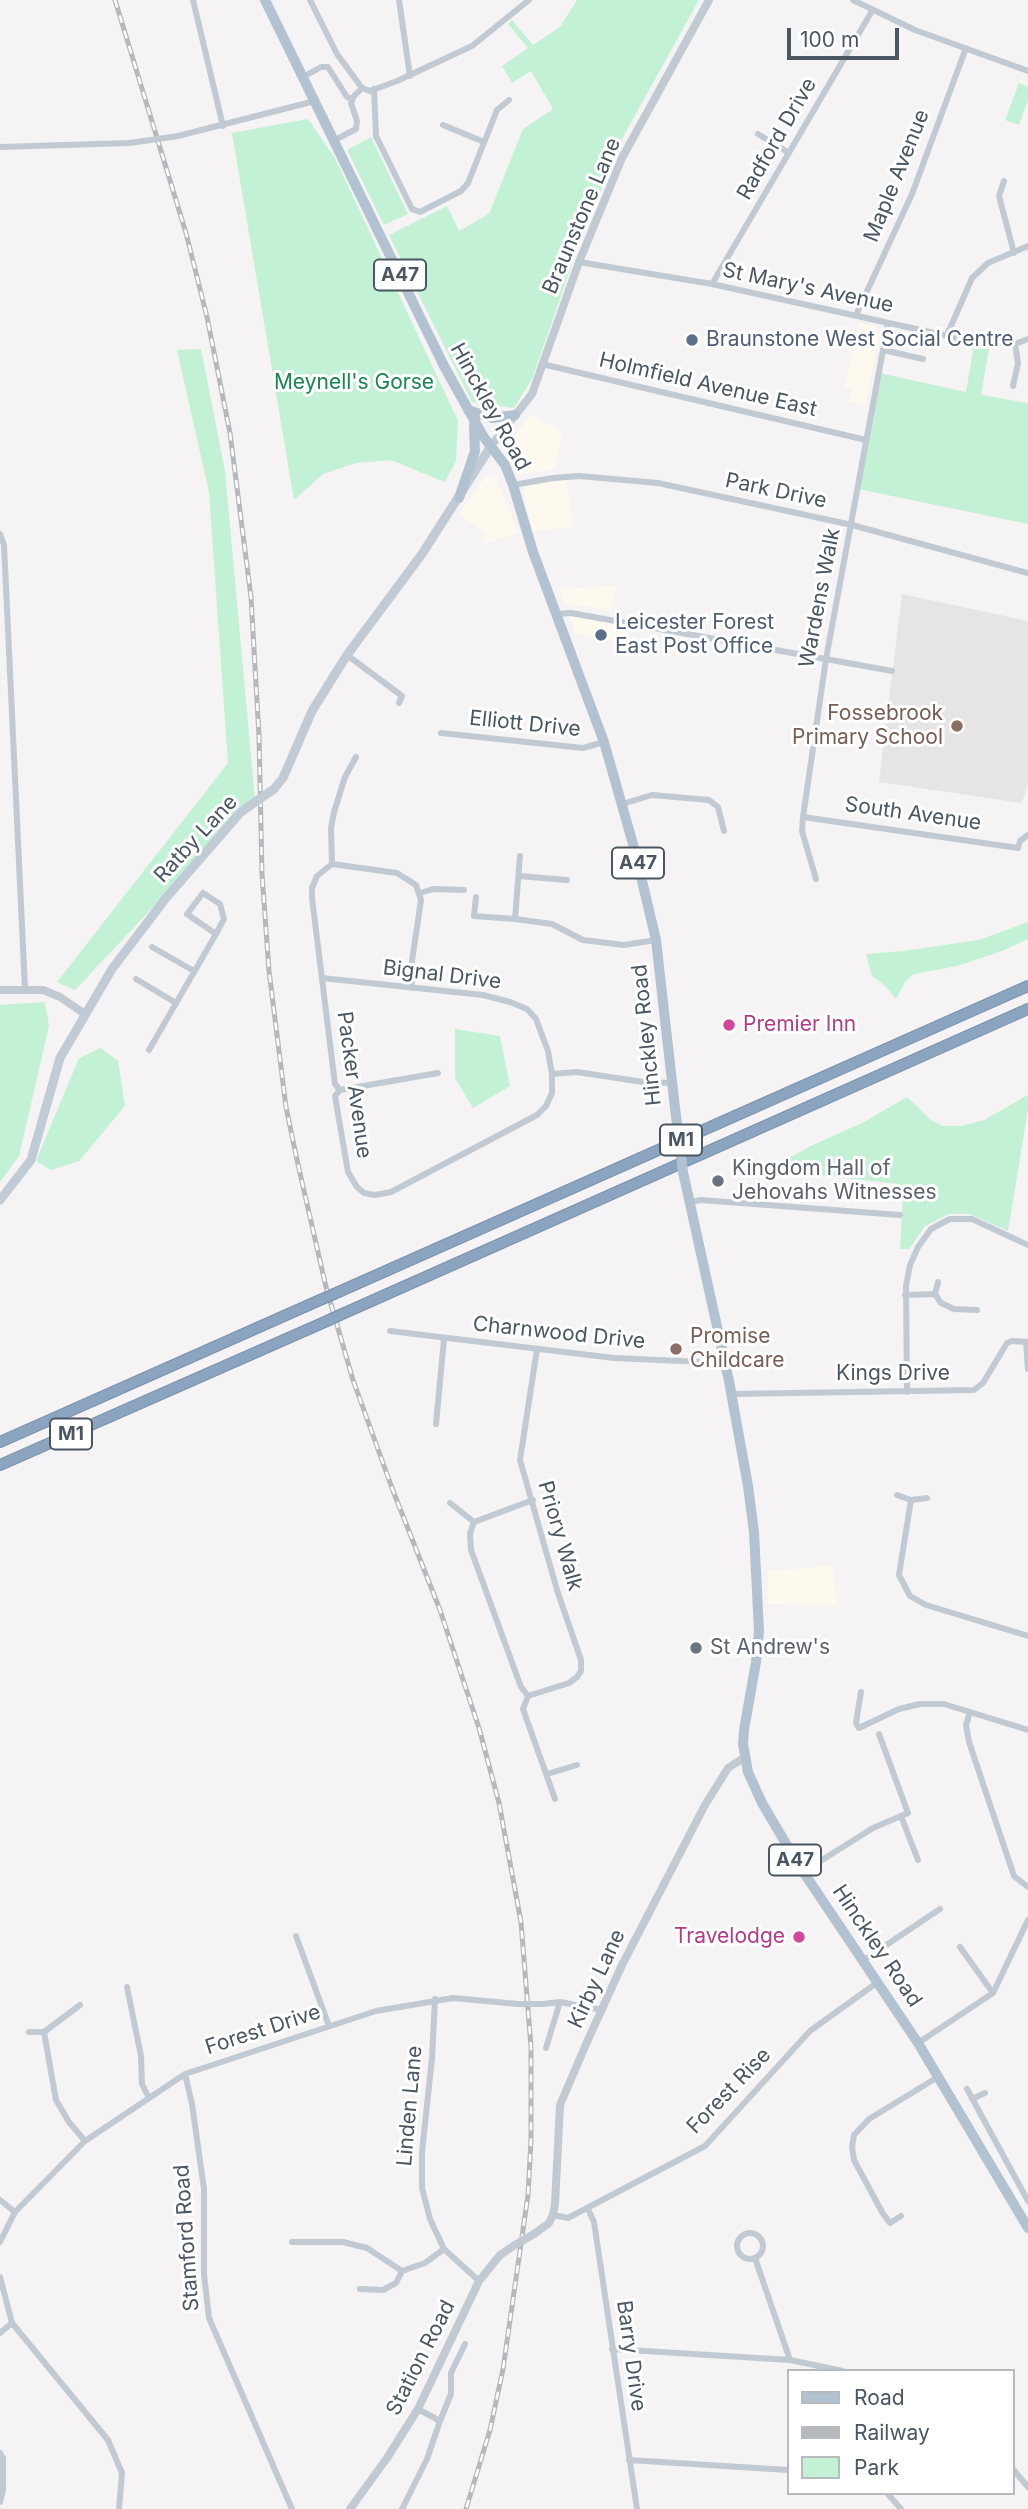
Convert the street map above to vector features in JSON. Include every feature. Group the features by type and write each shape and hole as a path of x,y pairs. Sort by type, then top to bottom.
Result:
{"highway":[{"name":"M1","path":"0,1442 1028,986"},
{"name":"M1","path":"0,1465 1028,1009"}],"main road":[{"name":"Hinckley Road","path":"265,0 467,410 505,465 533,552 604,742 622,804 656,940 688,1198 726,1363 748,1486 758,1601 756,1662 744,1730 744,1757 754,1787 803,1872 918,2043 1028,2228"},
{"path":"467,410 492,418 515,415"},
{"path":"458,498 475,451 474,421"},
{"name":"Ratby Lane","path":"0,1200 32,1160 61,1058 113,969 166,898 240,813 274,789 283,778 312,711 347,655 422,554 491,446"}],"street":[{"path":"193,0 223,126"},
{"path":"310,0 337,54 367,91 410,76 472,46 529,0"},
{"path":"399,0 410,76"},
{"name":"Braunstone Lane","path":"491,446 532,394 579,262 622,158 709,0"},
{"path":"853,0 915,30 1028,71"},
{"name":"Radford Drive","path":"712,284 872,10"},
{"name":"Maple Avenue","path":"856,315 912,194 966,48"},
{"path":"303,76 321,67 328,67 347,97 352,99"},
{"path":"334,141 356,128 352,99 362,88"},
{"path":"374,89 376,136 415,211 420,212 461,191 468,183 497,110 509,100"},
{"path":"0,147 130,143 178,136 315,101"},
{"path":"443,125 484,142"},
{"path":"758,134 789,153"},
{"path":"1004,181 999,196 1014,253"},
{"path":"947,335 972,278 988,263 1028,246"},
{"name":"St Mary's Avenue","path":"579,262 712,284 990,343 1015,344 1028,340"},
{"name":"Wardens Walk","path":"816,879 802,831 803,817 826,659 888,323"},
{"path":"1013,386 1018,363 1015,344"},
{"path":"883,350 923,359"},
{"name":"Holmfield Avenue East","path":"542,364 866,440"},
{"name":"Park Drive","path":"513,485 564,477 658,483 852,525 1028,573"},
{"path":"0,534 5,545 25,989"},
{"path":"556,614 571,613 892,671"},
{"path":"347,655 402,696 399,703"},
{"name":"Elliott Drive","path":"441,733 583,748 604,742"},
{"path":"356,757 345,776 334,812 331,828 332,864 397,873 410,879 420,892 411,968 412,988"},
{"path":"622,804 652,795 709,800 718,807 724,831"},
{"name":"South Avenue","path":"803,817 1018,848 1020,841 1028,835"},
{"path":"515,919 520,856"},
{"name":"Packer Avenue","path":"332,864 317,876 312,888 335,1084 340,1090 335,1096 348,1172 357,1187 364,1193 375,1195 391,1192 485,1140 537,1115 546,1106 552,1093 552,1074"},
{"path":"519,876 567,880"},
{"path":"420,892 433,889 464,890"},
{"path":"149,1051 216,934 224,919 219,904 203,893 187,914 216,934"},
{"path":"476,897 474,916 552,924 583,940 618,945 656,940"},
{"path":"152,947 194,971"},
{"name":"Bignal Drive","path":"322,978 483,995 527,1009 536,1019 542,1033 552,1074"},
{"path":"136,979 176,1003"},
{"path":"0,990 43,990 60,997 85,1014"},
{"path":"552,1074 577,1072 643,1082 673,1083"},
{"path":"340,1090 438,1073"},
{"path":"688,1198 900,1215"},
{"path":"907,1392 905,1294 910,1265 931,1228 957,1218 972,1219 1028,1245"},
{"path":"938,1282 935,1294 941,1303 954,1309 977,1310"},
{"path":"905,1294 935,1294"},
{"name":"Charnwood Drive","path":"390,1331 614,1358 726,1363"},
{"path":"436,1424 444,1339"},
{"name":"Kings Drive","path":"732,1394 968,1391 980,1388 1007,1343 1012,1340 1027,1342"},
{"path":"1027,1342 1028,1369"},
{"name":"Priory Walk","path":"528,1696 569,1683 581,1671 581,1660 520,1460 537,1349"},
{"path":"897,1495 911,1500 927,1498"},
{"path":"474,1522 533,1500"},
{"path":"911,1500 899,1575 910,1596 926,1605 1028,1636"},
{"path":"450,1503 474,1522"},
{"path":"474,1522 470,1534 471,1550 521,1688 528,1696 523,1709 555,1799"},
{"path":"861,1692 856,1723 859,1728 899,1709 920,1704 944,1704 1028,1730"},
{"path":"970,1712 966,1725 969,1742 1014,1876 1028,1887"},
{"path":"803,1872 873,1828 908,1813 879,1734"},
{"name":"Kirby Lane","path":"553,2215 560,2105 601,2010 668,1872 712,1792 728,1768 744,1757"},
{"path":"547,1774 577,1765"},
{"path":"567,1769 571,1776"},
{"path":"901,1816 918,1860"},
{"path":"864,1961 940,1909"},
{"path":"918,2043 993,1993 1028,1920"},
{"path":"296,1936 329,2026"},
{"path":"960,1947 993,1993"},
{"name":"Forest Rise","path":"553,2215 568,2218 588,2209 705,2146 810,2031 878,1982"},
{"path":"127,1987 141,2056 142,2084 149,2098"},
{"name":"Forest Drive","path":"0,2242 15,2212 85,2141 185,2074 376,2011 435,1999 518,2004 560,2002 601,2010"},
{"name":"Linden Lane","path":"435,1999 422,2152 422,2188 430,2219 444,2249 480,2281"},
{"path":"546,2048 560,2002"},
{"path":"29,2032 44,2032 80,2005"},
{"path":"44,2032 56,2100 85,2141"},
{"name":"Stamford Road","path":"185,2074 204,2189 204,2274 209,2318 292,2509"},
{"path":"901,2216 890,2223 882,2212 854,2160 854,2136 869,2119 938,2077"},
{"path":"967,2089 1028,2201"},
{"path":"972,2099 985,2092"},
{"path":"0,2200 15,2212"},
{"name":"Barry Drive","path":"588,2209 594,2222 637,2509"},
{"name":"Station Road","path":"350,2509 418,2409 480,2281 500,2255 549,2223 553,2215"},
{"path":"744,2234 756,2234 762,2240 762,2249 755,2258 742,2256 737,2249 738,2240 744,2234"},
{"path":"292,2242 344,2242 367,2248 402,2271"},
{"path":"360,2289 383,2290 396,2283 402,2271 425,2263 444,2249"},
{"path":"755,2258 790,2360"},
{"path":"0,2277 12,2323 108,2440 122,2473 119,2509"},
{"path":"0,2333 12,2323"},
{"path":"402,2509 427,2459 451,2394 451,2373 465,2344"},
{"path":"612,2349 790,2360 833,2369"},
{"path":"418,2409 440,2421"},
{"path":"0,2453 3,2458 3,2490 0,2502"},
{"path":"629,2460 786,2470"},
{"path":"1014,2470 1028,2487"},
{"path":"1020,2477 1028,2471"},
{"path":"889,2495 901,2509"}],"shaded area":[{"path":"859,323 876,326 880,331 865,405 849,402 852,389 844,388"},
{"path":"531,414 562,432 555,469 521,474 510,452 513,439"},
{"path":"487,475 497,479 518,533 483,544 485,532 458,514"},
{"path":"566,480 573,526 533,532 524,487"},
{"path":"617,586 611,611 564,603 559,589"},
{"name":"Fossebrook Primary School","path":"902,594 1028,621 1028,783 1022,803 879,782"},
{"path":"569,616 628,626 625,643 575,634"},
{"path":"833,1566 837,1605 768,1604 768,1571"}],"green space":[{"path":"577,0 699,0 623,137 578,247 532,379 514,408 472,402 389,235 447,206 459,231 489,214 523,129 553,109 531,71 512,83 502,66 528,48 508,24 512,20 533,45 560,27"},
{"path":"1019,83 1028,87 1028,100 1019,125 1005,120"},
{"name":"Meynell's Gorse","path":"308,119 335,158 458,421 456,461 445,482 391,460 356,463 323,474 294,500 232,133"},
{"path":"371,137 408,214 384,225 347,150"},
{"path":"966,340 990,343 981,395 1028,403 1028,524 858,489 879,373 966,392 973,351"},
{"path":"201,349 225,471 255,799 75,990 57,982 228,763 209,492 177,350"},
{"path":"1028,922 1028,939 957,966 914,974 905,982 896,999 872,976 866,954 979,940"},
{"path":"45,1002 49,1026 19,1156 0,1182 0,1005"},
{"path":"455,1029 500,1036 510,1086 473,1108 455,1078"},
{"path":"101,1048 118,1061 125,1106 79,1161 51,1170 36,1161 79,1058"},
{"path":"1028,1095 1008,1231 970,1214 949,1214 925,1226 909,1249 900,1249 903,1195 898,1184 772,1167 862,1123 907,1097 931,1120 943,1126 962,1126 984,1120"}],"railway":[{"path":"115,0 186,233 207,317 230,433 251,597 259,736 262,874 269,971 286,1107 297,1160 326,1287 353,1380 440,1610 479,1728 499,1803 521,1922 531,2047 528,2195 503,2369 490,2430 466,2509"}],"place":[{"name":"Braunstone West Social Centre","path":"692,340"},
{"name":"Leicester Forest East Post Office","path":"601,635"},
{"name":"Fossebrook Primary School","path":"957,726"},
{"name":"Premier Inn","path":"729,1025"},
{"name":"Kingdom Hall of Jehovahs Witnesses","path":"718,1181"},
{"name":"Promise Childcare","path":"676,1349"},
{"name":"St Andrew's","path":"696,1648"},
{"name":"Travelodge","path":"799,1937"}]}
